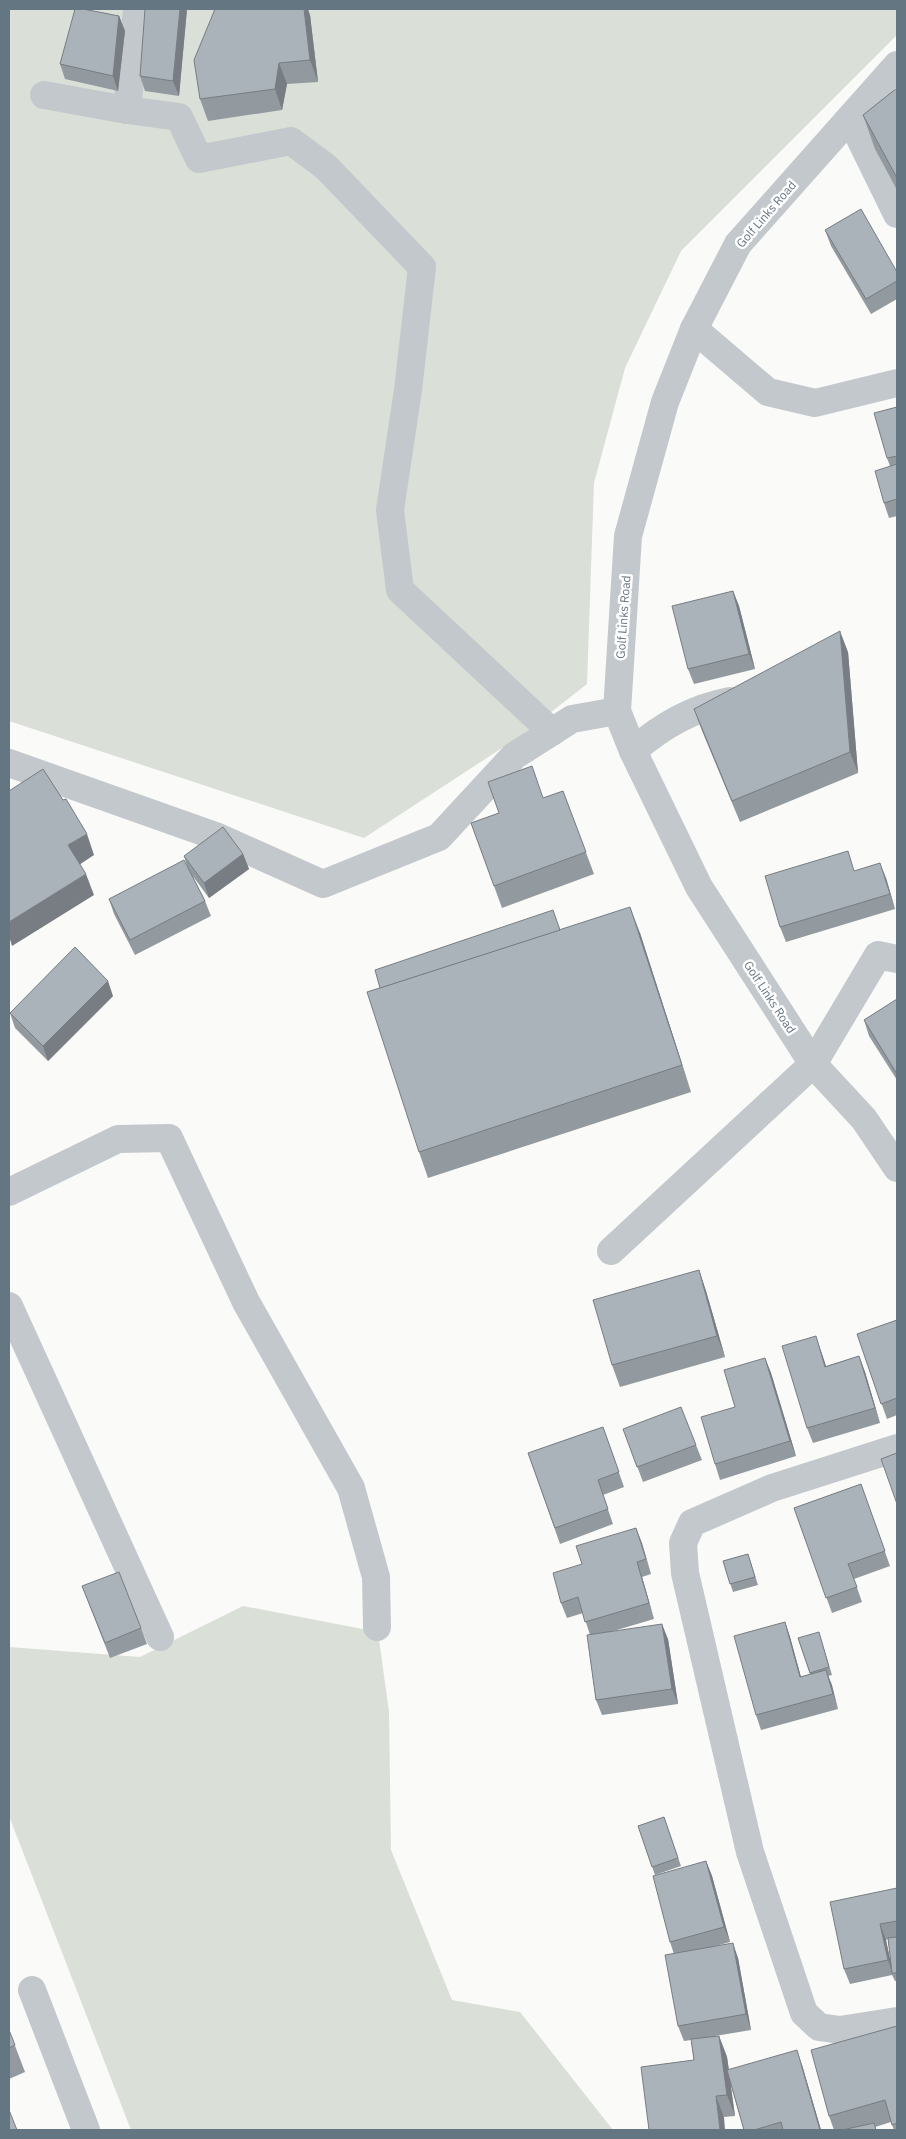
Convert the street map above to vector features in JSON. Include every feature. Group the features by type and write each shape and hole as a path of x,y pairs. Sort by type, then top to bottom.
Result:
{"street":[{"path":"127,110 137,9"},
{"name":"Golf Links Road","path":"897,65 738,244 694,330 665,402 628,536 617,710 632,751 700,887 812,1064 864,1119 897,1168"},
{"path":"44,95 179,117 199,159 291,141 326,167 422,266 408,390 390,510 400,590 552,732"},
{"path":"850,118 897,214"},
{"path":"694,330 768,392 815,403 897,383"},
{"path":"632,751 652,734 680,718 720,703 756,696"},
{"path":"9,763 218,837 323,884 438,837 514,756 572,719 617,710"},
{"path":"611,1251 812,1064 878,955 897,959"},
{"path":"9,1192 118,1139 169,1138 246,1302 351,1488 376,1578 377,1627"},
{"path":"9,1306 160,1637"},
{"path":"897,1448 772,1488 692,1523 683,1543 686,1573 750,1852 804,2013 819,2027 840,2030 897,2021"},
{"path":"32,1990 86,2130"}],"shaded area":[{"path":"9,9 897,9 897,35 681,251 625,368 594,483 587,684 522,735 364,838 9,721"},
{"path":"243,1606 378,1632 389,1712 391,1850 452,2000 520,2012 613,2130 131,2130 9,1816 9,1647 140,1657"}],"building":[{"path":"75,9 119,16 113,76 60,64"},
{"path":"145,9 180,9 173,81 140,76"},
{"path":"215,9 304,9 310,60 279,63 275,89 200,99 194,60"},
{"path":"897,88 897,178 863,115"},
{"path":"861,209 897,272 897,281 866,299 825,230"},
{"path":"897,407 897,456 887,458 874,413"},
{"path":"897,464 897,499 884,503 875,471"},
{"path":"733,591 749,654 688,669 672,606"},
{"path":"840,631 850,752 732,801 694,709"},
{"path":"532,766 543,798 563,791 586,852 494,886 471,823 499,813 488,782"},
{"path":"43,769 63,800 66,799 87,834 68,845 86,874 9,922 9,791"},
{"path":"223,827 243,854 204,883 184,856"},
{"path":"848,851 854,871 880,863 890,894 780,927 765,876"},
{"path":"184,860 205,901 130,940 109,899"},
{"path":"630,907 682,1065 419,1152 367,992"},
{"path":"553,910 560,930 380,988 375,970"},
{"path":"75,947 108,981 43,1046 10,1013"},
{"path":"897,999 897,1074 864,1020"},
{"path":"699,1270 717,1336 612,1365 593,1300"},
{"path":"897,1320 897,1398 881,1404 857,1334"},
{"path":"816,1336 825,1367 859,1356 875,1408 807,1428 782,1346"},
{"path":"765,1358 790,1441 715,1464 701,1417 735,1407 724,1370"},
{"path":"681,1407 696,1445 637,1467 623,1429"},
{"path":"603,1427 619,1472 598,1480 608,1509 555,1528 528,1453"},
{"path":"897,1453 897,1504 881,1459"},
{"path":"861,1484 885,1551 848,1564 857,1587 826,1598 794,1508"},
{"path":"636,1528 646,1559 637,1562 649,1603 585,1622 578,1597 561,1603 553,1573 582,1564 576,1546"},
{"path":"748,1554 755,1577 730,1584 723,1561"},
{"path":"119,1572 141,1628 105,1643 82,1586"},
{"path":"785,1622 800,1677 826,1670 833,1694 756,1715 734,1636"},
{"path":"662,1624 672,1689 596,1700 587,1635"},
{"path":"819,1632 829,1667 810,1673 798,1638"},
{"path":"664,1817 678,1858 652,1867 638,1826"},
{"path":"706,1861 724,1927 670,1942 653,1876"},
{"path":"897,1888 897,1921 880,1924 888,1960 844,1969 830,1902"},
{"path":"897,1937 897,1973 892,1973 888,1938"},
{"path":"733,1943 746,2014 678,2026 665,1955"},
{"path":"897,2026 897,2123 892,2125 885,2100 829,2116 811,2050"},
{"path":"9,2030 15,2045 9,2048"},
{"path":"719,2036 727,2095 716,2096 720,2130 649,2130 641,2067 694,2060 691,2039"},
{"path":"797,2050 820,2130 783,2130 781,2122 754,2130 744,2130 727,2070"},
{"path":"9,2110 17,2130 9,2130"},
{"path":"874,2123 876,2130 842,2130"}]}
